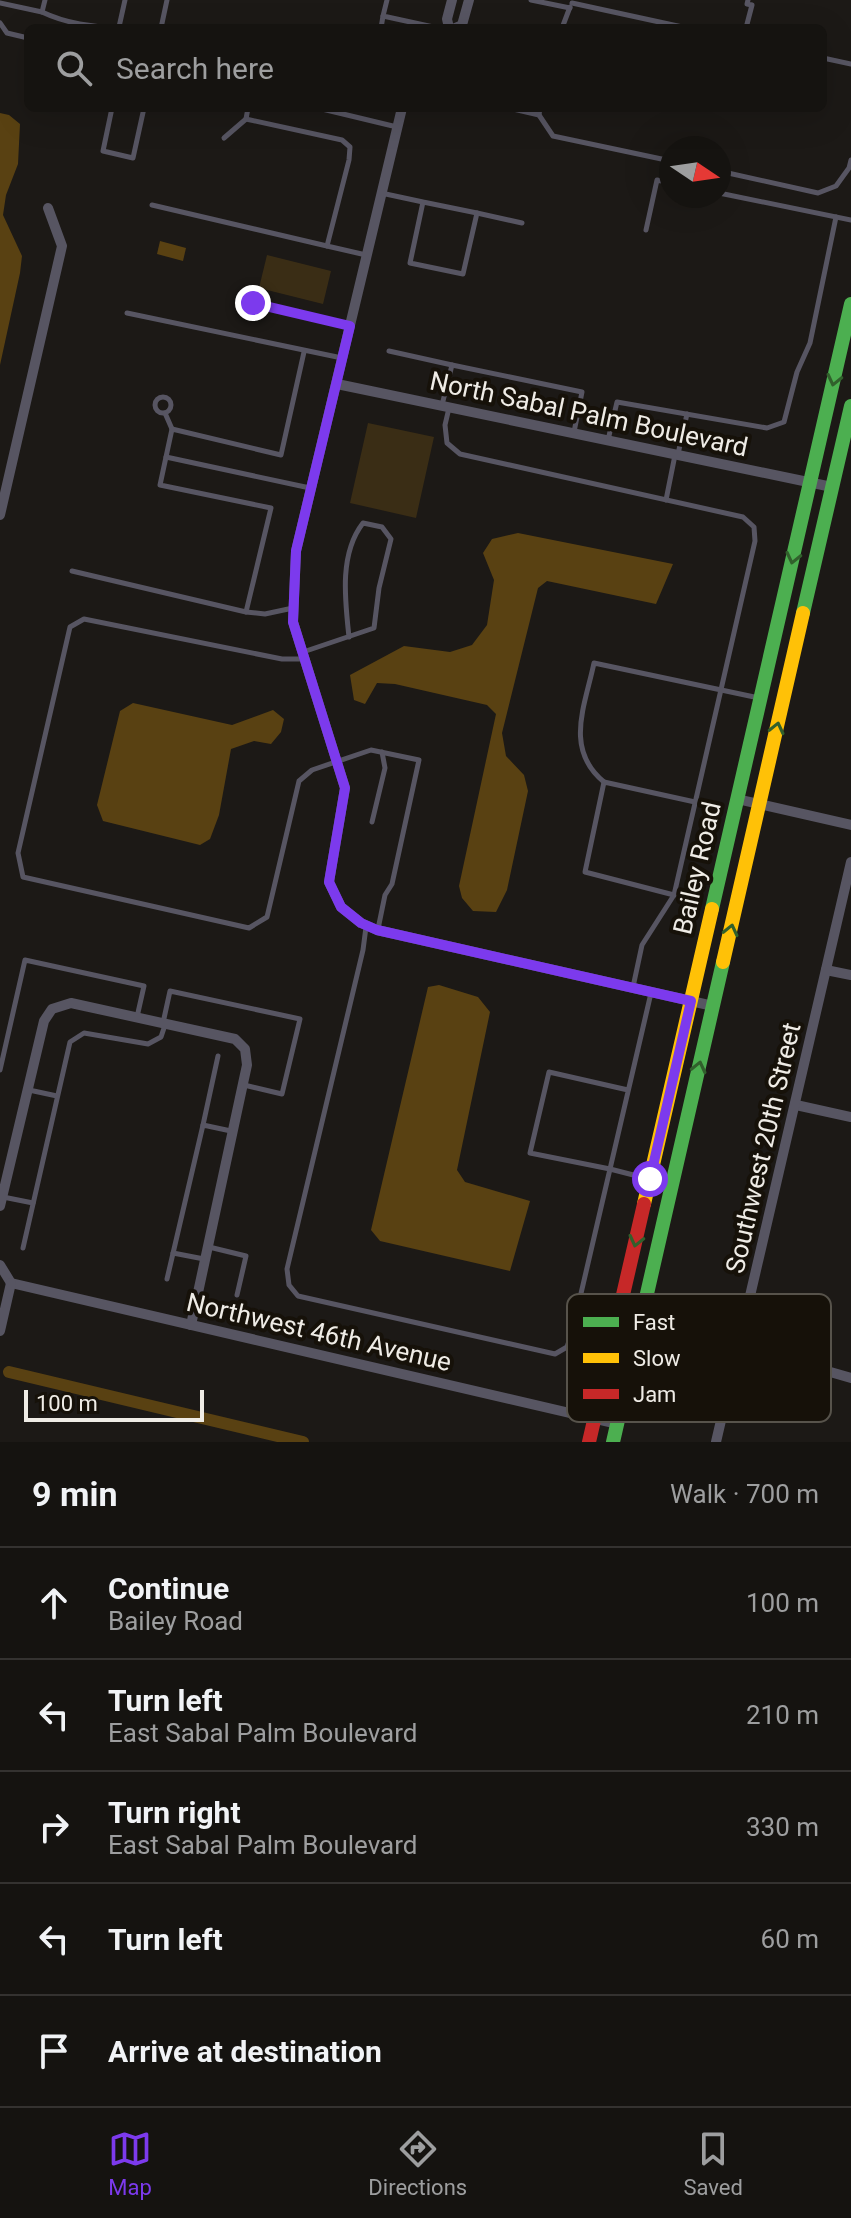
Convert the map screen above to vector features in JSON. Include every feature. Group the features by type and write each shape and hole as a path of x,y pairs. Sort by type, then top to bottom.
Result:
{"street":[{"path":"448,24 452,0"},
{"path":"462,24 469,0"},
{"path":"401,112 296,551 293,622 345,788 329,882 341,907 377,930 713,1006"},
{"path":"0,515 62,246 48,208"},
{"name":"Bailey Road","path":"624,1294 851,304"},
{"name":"North Sabal Palm Boulevard","path":"337,384 832,487"},
{"name":"Bailey Road","path":"647,1294 851,406"},
{"path":"737,799 851,825"},
{"name":"Southwest 20th Street","path":"752,1294 851,862"},
{"path":"826,970 851,975"},
{"path":"1,1201 44,1021 52,1009 71,1003 235,1039 245,1049 247,1065 191,1325"},
{"path":"796,1105 851,1117"},
{"path":"0,1265 11,1283 0,1331"},
{"name":"Northwest 46th Avenue","path":"11,1283 567,1412"},
{"path":"831,1372 851,1378"},
{"name":"Bailey Road","path":"589,1442 594,1422"},
{"name":"Northwest 46th Avenue","path":"610,1422 617,1424"},
{"name":"Southwest 20th Street","path":"716,1442 721,1422"},
{"name":"Bailey Road","path":"613,1442 617,1424"}],"lane":[{"path":"42,12 45,0"},
{"path":"122,24 125,0"},
{"path":"162,24 167,0"},
{"path":"382,24 387,0"},
{"path":"531,0 572,4 668,24"},
{"path":"747,24 752,5 747,4 748,0"},
{"path":"0,3 83,24"},
{"path":"564,24 572,4"},
{"path":"383,16 420,24"},
{"path":"0,23 7,33 24,37"},
{"path":"827,59 851,64"},
{"path":"111,112 103,151 133,158 143,112"},
{"path":"224,138 246,119 247,112"},
{"path":"335,112 397,127"},
{"path":"540,112 553,136 659,158"},
{"path":"246,119 342,140 350,147 327,246"},
{"path":"731,174 818,193 836,186 851,160"},
{"path":"646,230 659,180"},
{"path":"380,193 522,223"},
{"path":"731,195 851,220"},
{"path":"423,202 410,263 423,266 463,274 477,213"},
{"path":"152,205 366,255"},
{"path":"608,440 617,402 767,428 784,422 797,372 810,343 836,217"},
{"path":"253,303 350,326"},
{"path":"127,313 343,359"},
{"path":"389,351 582,392 573,433"},
{"path":"172,429 281,455 304,352"},
{"path":"452,365 445,425 447,443 460,454 743,517 754,527 755,541 674,895 642,945 633,987"},
{"path":"165,413 172,429 160,485 271,508 246,612"},
{"path":"666,501 687,414"},
{"path":"166,457 311,488"},
{"path":"349,637 344,594 349,554 355,533 363,523 382,527 391,539 379,588 374,628 303,656 282,659 84,619 70,627 18,853 23,877 249,928 267,917 299,781 312,770 371,750 419,760 392,884 385,895 377,930"},
{"path":"72,571 246,612 265,614 293,608"},
{"path":"695,802 604,782 594,773 583,755 578,735 594,663 760,699"},
{"path":"372,822 385,768 382,752"},
{"path":"604,782 585,872 674,895"},
{"path":"366,925 363,950 287,1269 289,1285 298,1296 555,1354 567,1347"},
{"path":"0,1070 25,960 144,986 137,1018"},
{"path":"23,1248 70,1042 84,1033 148,1044 161,1037 170,991 300,1019 282,1094 243,1085"},
{"path":"581,1294 651,992"},
{"path":"167,1279 218,1056"},
{"path":"628,1090 549,1072 530,1153 650,1179"},
{"path":"28,1090 57,1096"},
{"path":"203,1125 232,1131"},
{"path":"1,1201 33,1203"},
{"path":"208,1247 246,1256 237,1295"},
{"path":"173,1253 205,1259"}],"shaded area":[{"path":"0,113 9,115 20,124 18,164 6,195 3,215 22,256 0,365"},
{"path":"160,241 186,248 183,261 157,254"},
{"path":"267,255 331,271 323,304 259,288"},
{"path":"368,423 434,437 416,518 350,503"},
{"path":"518,533 673,564 656,604 547,581 538,588 502,733 506,756 524,775 528,791 507,890 496,912 473,911 462,898 459,886 496,714 487,705 395,684 377,683 365,704 354,700 350,675 404,646 450,652 472,645 487,625 494,580 483,553 492,539"},
{"path":"133,703 232,725 273,710 284,719 281,732 271,744 254,741 231,749 219,815 210,839 200,845 103,821 97,805 120,711"},
{"path":"439,985 478,997 490,1012 457,1170 465,1182 530,1201 510,1271 380,1241 371,1230 428,987"}],"waterway":[{"path":"9,1372 303,1442"}],"traffic: fast":[{"path":"712,909 851,304"},
{"path":"803,613 851,406"},
{"path":"647,1294 723,962"},
{"path":"613,1442 618,1422"}],"traffic: slow":[{"path":"723,962 803,613"},
{"path":"644,1204 712,909"}],"traffic: jam":[{"path":"623,1294 644,1204"},
{"path":"589,1442 594,1422"}],"route":[{"path":"253,303 350,326 296,551 293,589 293,622 345,788 329,882 334,895 341,907 361,923 377,930 691,1001 650,1179"}]}
